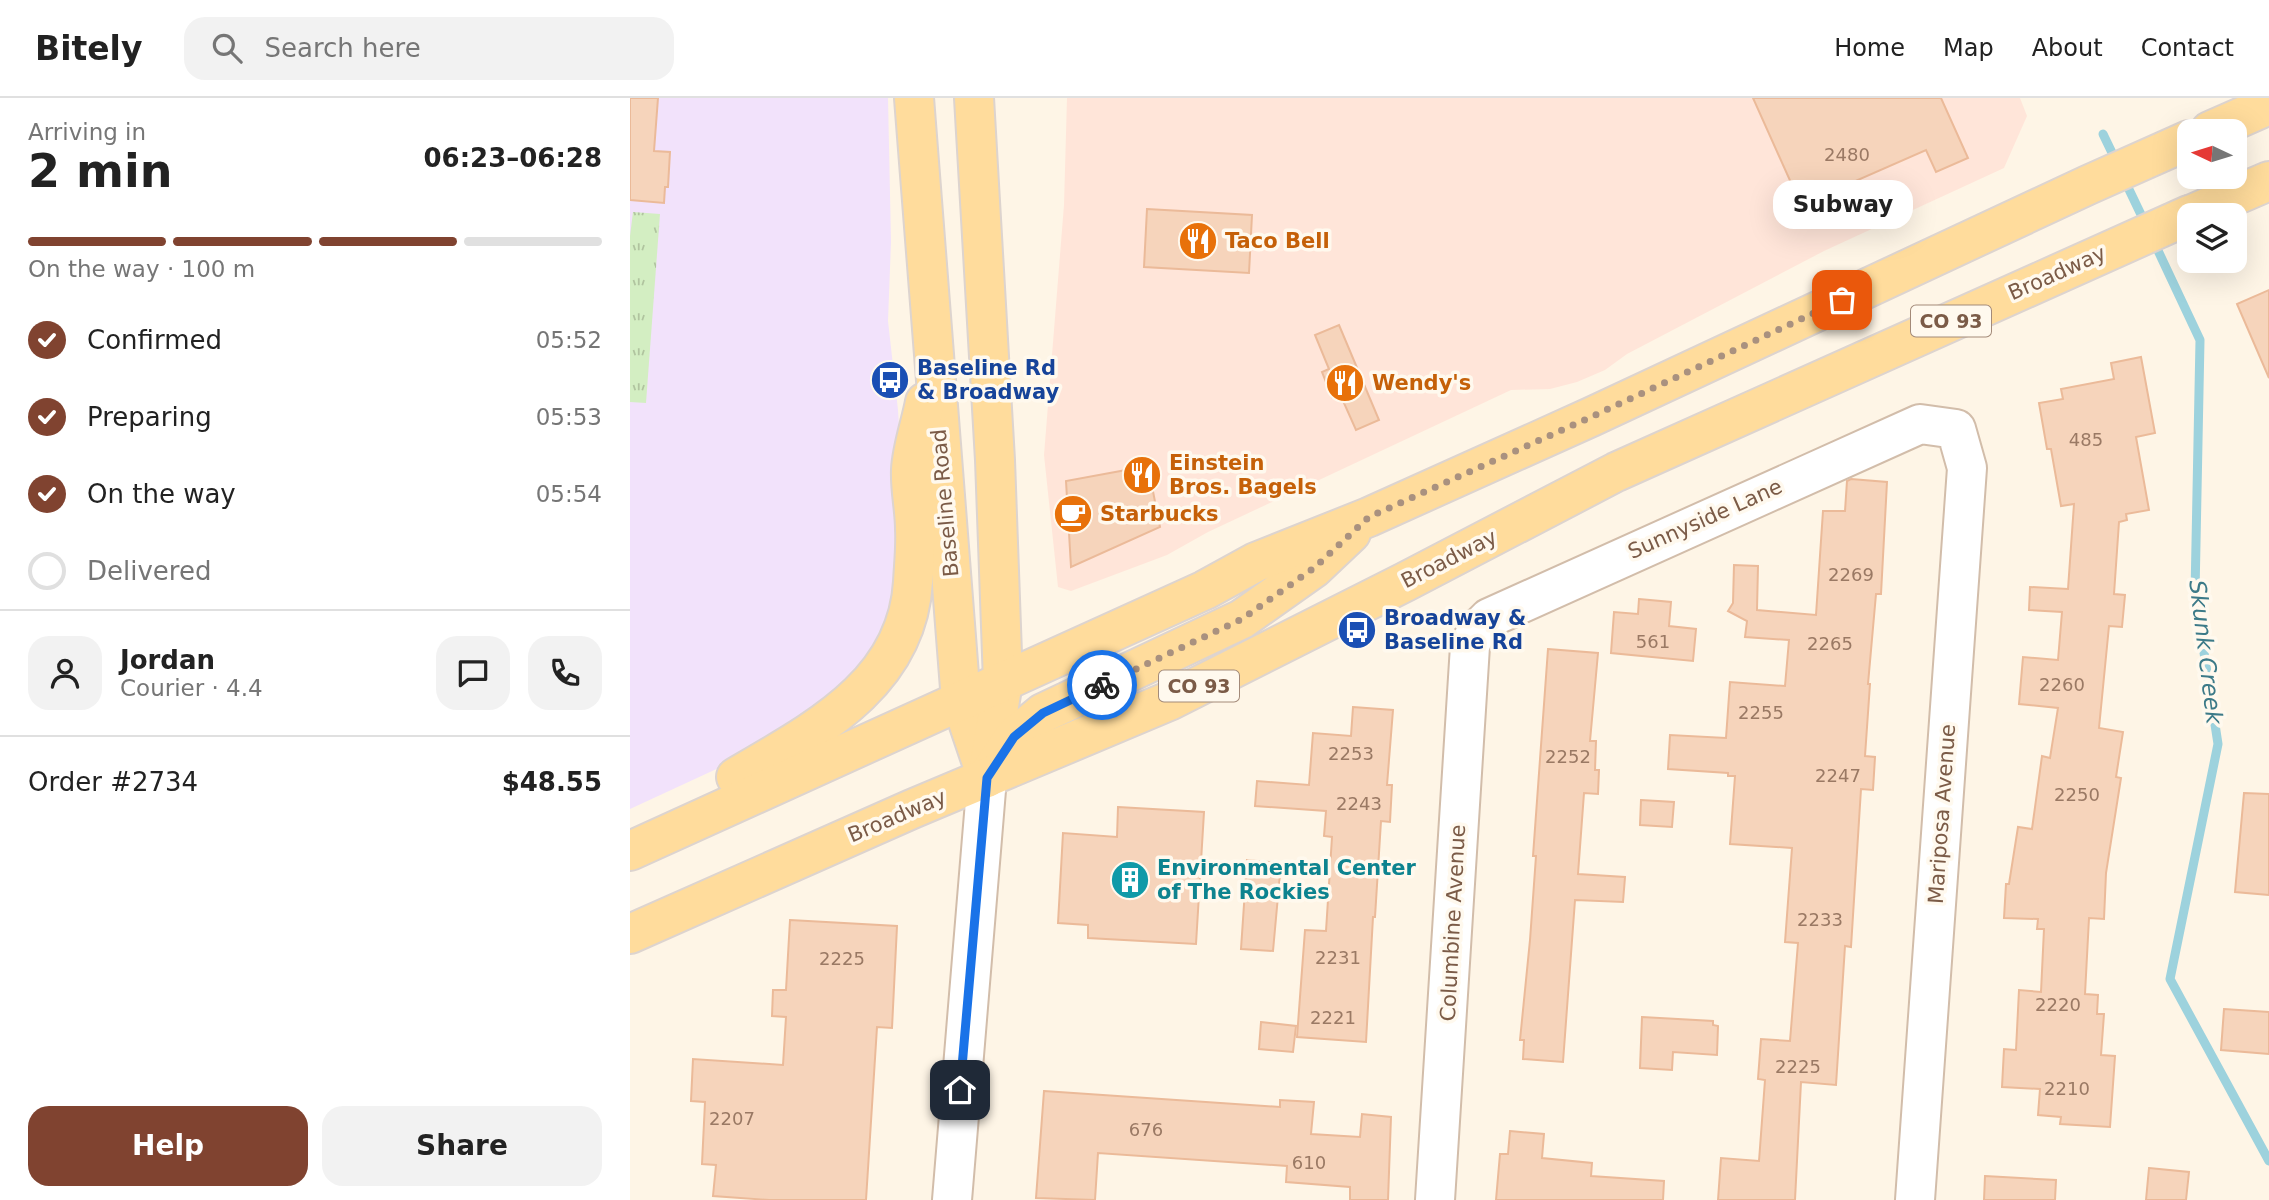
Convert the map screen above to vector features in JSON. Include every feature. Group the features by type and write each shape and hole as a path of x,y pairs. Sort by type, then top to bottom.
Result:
{"main road":[{"path":"917,98 931,116 951,134 976,147"},
{"name":"Baseline Road","path":"917,98 934,363 961,701 987,778"},
{"name":"Baseline Road","path":"974,98 995,460 1003,682 987,778"},
{"path":"2236,119 2269,104"},
{"path":"630,851 1205,590 1256,562 1369,517 1591,417 2177,146"},
{"name":"Broadway","path":"2218,203 2269,181"},
{"name":"Broadway","path":"630,934 1169,701 1616,472 2177,221"},
{"path":"630,838 798,742 858,696 885,663 898,641 911,597 915,530 911,470 934,363"},
{"path":"987,778 1014,737 1043,713 1242,619 1314,568 1369,517"}],"street":[{"name":"Sunnyside Lane","path":"1470,646 1476,631 1489,618 1718,513 1920,424 1956,429"},
{"name":"Mariposa Avenue","path":"1915,1200 1967,468 1956,429"},
{"name":"Columbine Avenue","path":"1435,1200 1470,646"},
{"name":"Baseline Road","path":"952,1200 987,778"}],"shaded area":[{"path":"630,98 888,98 891,242 888,321 898,410 905,521 898,595 871,648 831,704 790,735 630,809"},
{"path":"1067,98 2020,98 2027,116 2004,168 1824,251 1627,354 1605,370 1577,382 1550,389 1511,390 1208,532 1167,555 1071,591 1058,587 1044,455 1064,205"}],"green space":[{"path":"633,212 660,214 646,403 630,402 630,236"}],"building":[{"path":"630,98 658,98 654,151 670,152 668,187 665,187 664,203 630,200"},
{"path":"1753,98 1941,98 1968,158 1936,172 1926,150 1801,205"},
{"name":"Taco Bell","path":"1147,209 1252,215 1249,273 1144,267"},
{"path":"2269,290 2269,378 2237,304"},
{"name":"Wendy's","path":"1339,325 1379,420 1356,430 1340,394 1332,397 1322,372 1329,369 1315,335"},
{"path":"2141,357 2155,433 2136,437 2149,510 2126,514 2127,520 2119,522 2114,594 2125,595 2122,627 2109,626 2099,728 2123,732 2116,777 2121,778 2106,873 2104,919 2089,918 2085,994 2098,995 2097,1014 2104,1014 2101,1055 2115,1056 2110,1127 2060,1124 2061,1117 2038,1115 2040,1089 2002,1087 2004,1049 2016,1050 2019,990 2041,992 2044,929 2037,929 2038,919 2004,918 2006,884 2009,884 2018,827 2032,829 2042,756 2050,758 2058,708 2019,704 2023,657 2058,660 2062,612 2029,610 2030,587 2068,589 2074,504 2061,506 2051,449 2047,449 2039,403 2063,399 2061,389 2114,379 2111,363"},
{"path":"1148,466 1160,527 1071,567 1066,481"},
{"path":"1847,481 1887,482 1881,594 1876,594 1868,684 1865,756 1875,757 1873,790 1861,789 1851,947 1845,946 1836,1085 1801,1082 1795,1200 1718,1200 1721,1158 1759,1161 1765,1080 1758,1079 1761,1039 1790,1041 1798,943 1785,942 1792,848 1730,844 1735,776 1728,776 1728,773 1668,769 1670,735 1726,738 1730,682 1785,686 1789,640 1745,637 1747,621 1728,611 1733,603 1734,565 1758,566 1757,610 1816,615 1823,511 1845,511"},
{"path":"1639,599 1671,602 1669,626 1696,629 1693,661 1611,653 1614,612 1638,614"},
{"path":"1548,649 1598,653 1590,741 1596,741 1598,794 1584,793 1578,874 1625,877 1623,902 1575,900 1563,1062 1523,1059 1524,1040 1520,1040 1530,940 1536,856 1533,856"},
{"path":"1353,707 1393,710 1387,785 1392,785 1390,822 1381,821 1366,1042 1297,1037 1305,930 1326,931 1332,837 1324,836 1326,811 1255,806 1257,781 1309,785 1313,733 1351,736"},
{"path":"2244,793 2269,794 2269,895 2235,892"},
{"path":"1641,800 1674,802 1672,827 1640,825"},
{"name":"Environmental Center of The Rockies","path":"1118,807 1204,812 1196,944 1088,938 1088,925 1058,923 1063,833 1117,837"},
{"path":"1247,860 1281,863 1273,951 1241,949"},
{"path":"790,920 897,926 892,1028 877,1027 866,1200 769,1200 713,1196 716,1165 702,1164 705,1102 691,1101 693,1059 783,1065 786,1017 772,1016 773,990 786,990"},
{"path":"2224,1009 2269,1012 2269,1054 2221,1050"},
{"path":"1642,1017 1713,1021 1713,1025 1718,1026 1717,1055 1673,1052 1672,1070 1640,1068"},
{"path":"1261,1022 1296,1026 1293,1052 1259,1049"},
{"path":"1044,1091 1280,1107 1280,1100 1314,1102 1311,1134 1360,1137 1362,1114 1391,1117 1388,1200 1350,1200 1350,1187 1286,1182 1287,1166 1098,1153 1095,1200 1036,1198"},
{"path":"1510,1131 1544,1134 1542,1158 1592,1163 1591,1176 1664,1181 1663,1200 1496,1200 1500,1154 1508,1154"},
{"path":"2149,1168 2189,1172 2186,1200 2146,1200"},
{"path":"1985,1176 2056,1180 2055,1200 1984,1200"}],"waterway":[{"name":"Skunk Creek","path":"2103,134 2116,161"},
{"name":"Skunk Creek","path":"2123,177 2146,225"},
{"name":"Skunk Creek","path":"2153,240 2200,340 2195,594 2218,744 2170,979 2269,1161"}],"way so far":[{"path":"1102,685 1242,619 1314,568 1369,517 1842,300"}],"place":[{"name":"Taco Bell","path":"1198,241"},
{"name":"Subway","path":"1842,300"},
{"name":"Baseline Rd & Broadway","path":"890,380"},
{"name":"Wendy's","path":"1345,383"},
{"name":"Einstein Bros. Bagels","path":"1142,475"},
{"name":"Starbucks","path":"1073,514"},
{"name":"Broadway & Baseline Rd","path":"1357,630"},
{"name":"Environmental Center of The Rockies","path":"1130,880"}],"route":[{"path":"960,1090 987,778 1014,737 1043,713 1102,685"}]}
